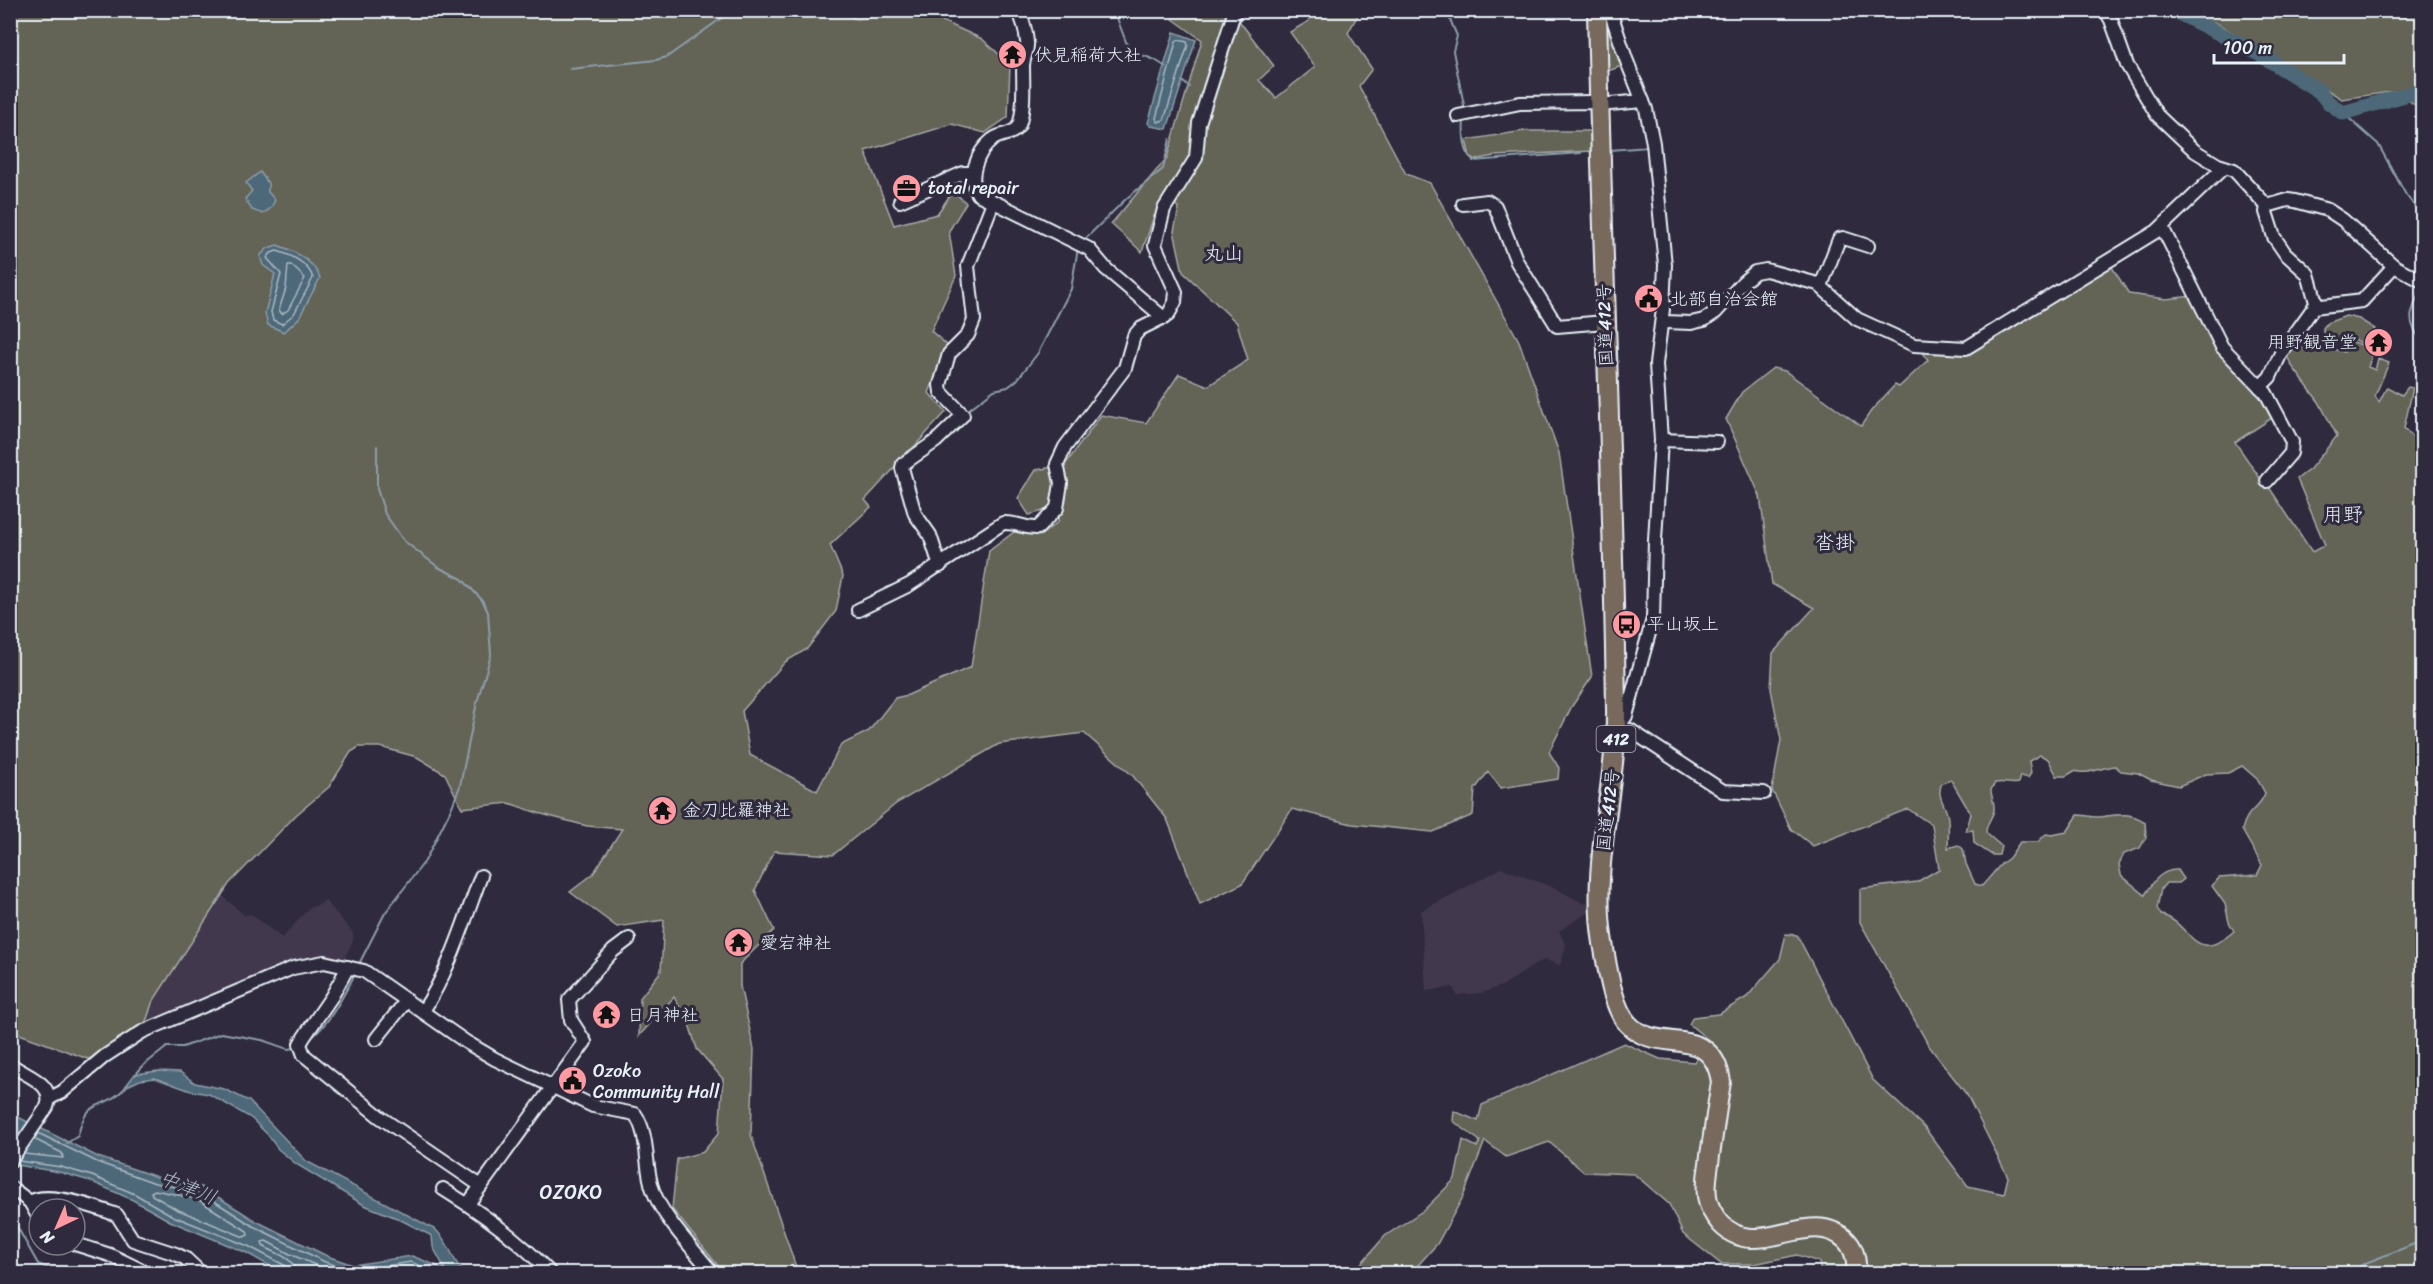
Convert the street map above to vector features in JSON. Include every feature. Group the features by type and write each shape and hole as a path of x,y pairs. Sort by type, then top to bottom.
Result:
{"highway":[{"name":"国道412号","path":"1597,10 1617,729 1599,910 1603,943 1619,1012 1627,1024 1644,1036 1699,1046 1715,1060 1721,1082 1707,1183 1709,1207 1716,1218 1732,1232 1751,1239 1762,1239 1808,1228 1828,1228 1850,1244 1857,1264 1856,1274"}],"street":[{"path":"1018,10 1027,44 1023,63 1024,89 1019,125 1013,131 992,139 972,173 976,192 1089,249 1116,278 1164,318"},
{"path":"858,610 909,585 1004,523 1015,522 1029,529 1038,528 1057,508 1061,483 1057,464 1065,447 1125,368 1134,336 1140,329 1164,318 1176,302 1176,292 1155,244 1164,209 1196,158 1199,123 1235,10"},
{"path":"1610,10 1642,101 1653,143 1657,201 1664,244 1665,296 1656,364 1661,440 1653,619 1626,716 1617,729"},
{"path":"2105,10 2111,20 2127,65 2157,115 2195,151 2223,168 2234,170 2267,206"},
{"path":"1462,116 1520,103 1592,102 1599,105 1642,101"},
{"path":"1662,319 1666,322 1704,321 1716,312 1743,282 1755,272 1764,269 1821,286 1851,315 1895,337 1921,346 1966,348 2162,227 2223,168"},
{"path":"900,201 941,176 972,173"},
{"path":"2267,206 2288,200 2328,210 2343,220 2394,266 2421,281"},
{"path":"1463,204 1487,201 1495,206 1516,262 1557,326 1605,322"},
{"path":"940,566 930,535 915,514 902,468 903,464 936,441 963,415 941,392 940,385 949,354 968,335 974,320 968,266 993,202"},
{"path":"2267,206 2266,212 2274,237 2285,253 2308,274 2317,306"},
{"path":"2162,227 2222,347 2260,387 2281,420 2293,447 2267,481"},
{"path":"1821,286 1826,278 1839,239 1843,238 1868,246"},
{"path":"2260,387 2270,377 2281,353 2307,314 2317,306 2362,301 2394,266"},
{"path":"1661,440 1717,442"},
{"path":"1617,729 1630,730 1723,792 1764,793"},
{"path":"423,1011 435,994 481,876"},
{"path":"468,1204 585,1042 571,1020 569,1000 613,951 629,939"},
{"path":"48,1102 105,1056 142,1032 292,968 324,962 364,971 466,1042 495,1059 593,1106 635,1114 641,1122 649,1178 659,1204 713,1274"},
{"path":"348,967 300,1044 304,1054 380,1117 481,1186"},
{"path":"381,1037 407,1000"},
{"path":"10,1064 41,1083 50,1094 48,1102 10,1161"},
{"path":"10,1187 27,1200"},
{"path":"443,1189 468,1204 519,1242 551,1274"},
{"path":"87,1206 117,1215 134,1240 176,1254 195,1266 202,1274"},
{"path":"87,1248 110,1255 149,1274"}],"shaded area":[{"path":"1502,868 1557,889 1584,904 1591,901 1590,911 1559,931 1566,945 1560,965 1546,960 1539,962 1504,985 1482,993 1457,995 1453,987 1426,991 1421,911"},
{"path":"213,887 244,915 251,914 282,938 309,908 325,900 353,933 353,941 343,961 328,959 125,1037"}],"green space":[{"path":"836,10 856,19 922,12 982,39 1010,64 1008,117 985,133 952,124 865,151 894,225 937,214 953,191 966,203 949,231 956,276 931,331 947,345 929,393 946,412 865,500 871,507 830,545 843,576 836,611 807,649 785,662 742,711 750,755 817,791 841,745 869,731 895,698 908,695 971,667 989,551 1014,532 1040,536 1059,521 1050,509 1029,515 1018,498 1036,470 1065,465 1101,415 1146,423 1179,374 1208,386 1248,360 1237,323 1183,272 1174,231 1179,208 1170,201 1154,216 1142,252 1111,224 1167,158 1202,40 1173,19 1174,11 1242,11 1240,22 1274,66 1259,80 1276,98 1315,67 1290,32 1309,21 1304,11 1360,11 1348,33 1372,69 1359,86 1406,174 1430,183 1519,341 1559,453 1592,677 1572,706 1549,752 1559,768 1558,779 1501,788 1488,772 1475,789 1473,815 1433,832 1352,824 1292,809 1242,884 1200,904 1167,819 1133,776 1084,733 999,744 897,803 833,855 774,851 755,890 774,930 740,964 740,986 754,1049 751,1135 798,1273 724,1273 672,1209 677,1159 703,1152 719,1133 723,1079 697,1049 689,1024 674,997 639,1036 640,998 661,971 664,920 617,927 570,892 593,874 622,829 587,826 509,803 462,808 445,774 417,757 380,747 359,747 351,752 329,787 296,815 229,884 152,1003 141,1030 129,1041 107,1053 88,1059 11,1031 10,293 14,293 11,290 11,11"},
{"path":"2185,11 2422,11 2422,115 2416,106 2396,91 2342,99 2218,24"},
{"path":"1604,18 1610,18 1625,65 1605,72"},
{"path":"1524,131 1593,131 1593,151 1494,156 1475,160 1470,157 1466,140"},
{"path":"2110,264 2129,294 2166,299 2193,296 2275,416 2235,442 2262,481 2265,481 2312,552 2325,545 2297,479 2310,469 2337,436 2319,402 2287,356 2294,338 2314,336 2327,347 2344,352 2349,341 2369,347 2373,352 2368,367 2375,370 2378,359 2389,363 2375,396 2379,402 2387,387 2402,395 2408,387 2413,388 2404,428 2415,440 2421,452 2422,449 2422,1273 1821,1274 1819,1262 1797,1255 1754,1264 1721,1264 1683,1234 1669,1204 1634,1174 1584,1172 1549,1142 1506,1157 1485,1141 1463,1197 1437,1244 1411,1273 1352,1274 1385,1236 1424,1210 1455,1179 1463,1140 1477,1147 1480,1141 1453,1121 1454,1111 1478,1121 1482,1105 1624,1043 1660,1059 1694,1062 1711,1042 1689,1024 1693,1017 1719,1014 1747,997 1780,959 1786,934 1797,935 1873,1080 1924,1127 1968,1186 2004,1194 2008,1177 1967,1095 1929,1046 1860,922 1860,889 1917,882 1939,869 1932,825 1908,809 1813,846 1791,829 1772,790 1781,740 1771,689 1773,653 1814,608 1772,584 1760,496 1726,419 1742,392 1773,368 1785,371 1861,426 1871,411 1895,385 1899,387 1928,360 1922,351 1958,354 1967,352","holes":["2040,755 2048,759 2057,776 2066,776 2074,771 2089,772 2115,766 2121,771 2138,773 2151,780 2179,786 2206,774 2228,773 2242,766 2257,779 2265,793 2247,817 2242,830 2262,865 2257,875 2219,878 2212,886 2225,904 2229,922 2234,931 2220,941 2209,945 2201,944 2171,919 2161,915 2157,908 2161,889 2166,883 2179,883 2184,879 2178,870 2162,874 2154,881 2145,895 2121,875 2119,864 2124,854 2140,848 2146,837 2145,822 2128,815 2098,817 2078,815 2067,832 2046,834 2038,842 2020,842 2009,858 1982,886 1975,884 1966,864 1963,849 1958,845 1948,848 1948,819 1940,793 1942,783 1951,780 1971,814 1966,831 1973,830 1974,843 1992,855 1999,855 2001,846 1986,833 1994,810 1991,790 1995,783 2018,783 2020,776 2028,778 2031,773 2029,761"]},
{"path":"2346,316 2359,319 2375,329 2365,344 2353,339 2330,339 2323,332 2327,323"}],"water":[{"path":"1174,32 1196,40 1167,129 1151,126 1148,123"},
{"path":"260,172 268,183 268,192 275,200 271,208 263,214 252,210 245,199 252,191 246,183"},
{"path":"277,245 303,257 313,266 320,278 299,318 284,332 268,325 265,313 275,274 263,265 260,256 268,248"},
{"name":"中津川","path":"158,1071 180,1072 195,1083 224,1089 249,1101 306,1161 436,1230 464,1273 293,1274 275,1269 245,1252 170,1221 133,1200 90,1181 59,1172 11,1164 10,1113 98,1157 157,1177 202,1187 256,1221 327,1256 353,1265 412,1256 445,1269 433,1247 432,1236 397,1218 364,1205 296,1164 278,1149 251,1118 209,1094 191,1091 155,1078 140,1080 125,1087 135,1074"}],"waterway":[{"path":"570,69 667,57 733,10"},
{"path":"1114,10 1129,50 1166,67"},
{"path":"1446,10 1457,36 1453,51 1465,110"},
{"path":"2173,10 2256,52 2319,91 2328,102 2343,113 2422,90"},
{"path":"1182,81 1189,87"},
{"path":"2343,113 2378,144 2406,195 2422,216"},
{"path":"1464,119 1465,147 1473,161 1581,153"},
{"path":"1083,241 1127,198 1163,169 1170,139"},
{"path":"1610,150 1648,147"},
{"path":"968,410 994,390 1008,387 1017,380 1038,353 1071,289 1078,248"},
{"path":"2422,287 2413,308 2411,320 2422,341"},
{"path":"358,966 385,913 425,861 451,809 460,786 477,702 491,655 488,612 482,600 462,579 438,567 404,541 385,514 377,489 377,446"},
{"path":"309,1040 329,1018 355,974"},
{"path":"135,1075 167,1047 183,1047 221,1033 262,1040 288,1049 296,1048"},
{"path":"67,1143 78,1136 82,1123 91,1109 110,1100 126,1087"},
{"path":"10,1214 38,1264 51,1269 53,1274"},
{"path":"2351,1274 2363,1264 2422,1241"}],"place":[{"name":"伏見稲荷大社","path":"1013,55"},
{"name":"total repair","path":"907,188"},
{"name":"北部自治会館","path":"1649,299"},
{"name":"用野観音堂","path":"2378,342"},
{"name":"平山坂上","path":"1626,624"},
{"name":"金刀比羅神社","path":"662,810"},
{"name":"愛宕神社","path":"739,943"},
{"name":"日月神社","path":"606,1015"},
{"name":"Ozoko Community Hall","path":"572,1081"}],"district":[{"name":"丸山","path":"1224,253"},
{"name":"用野","path":"2343,514"},
{"name":"沓掛","path":"1835,542"},
{"name":"OZOKO","path":"571,1192"}]}
